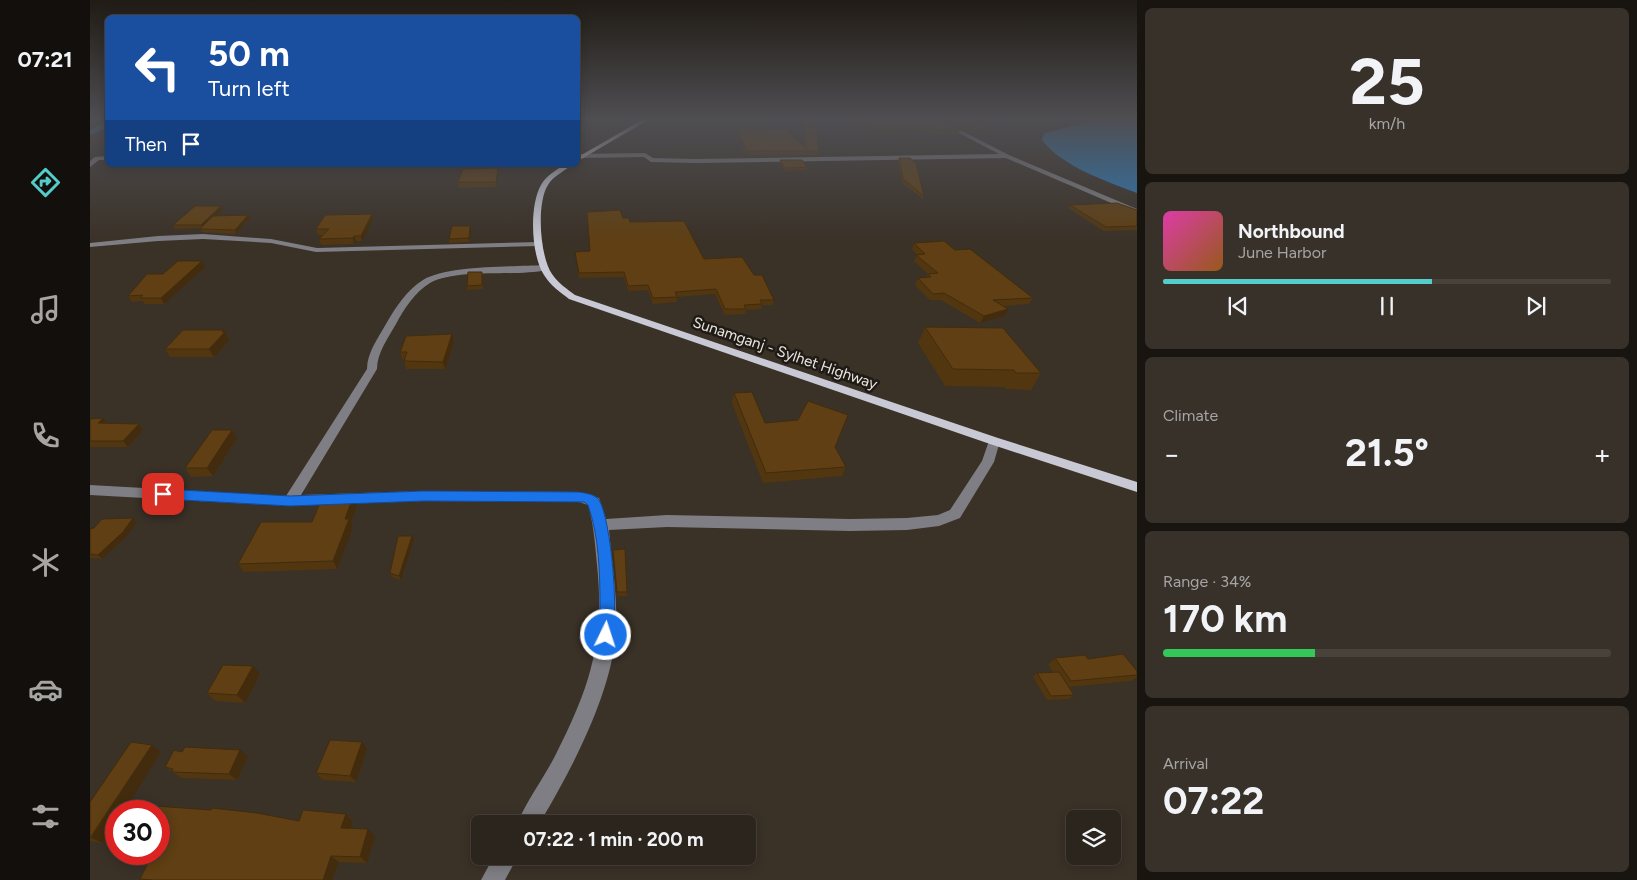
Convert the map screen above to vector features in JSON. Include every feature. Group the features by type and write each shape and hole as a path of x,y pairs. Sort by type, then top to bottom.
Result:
{"main road":[{"name":"Sunamganj - Sylhet Highway","path":"565,167 544,184 539,199 539,244 544,268 554,283 572,297 994,441 1137,487"}],"street":[{"path":"1020,161 1137,212"},
{"path":"90,245 158,237 235,236 305,246 316,250 539,244"},
{"path":"290,501 372,369 372,360 398,310 427,281 455,274 544,268"},
{"path":"602,525 667,521 908,524 939,520 955,514 969,494 988,462 994,441"},
{"path":"90,490 290,501 424,496 578,496 594,502 602,525 608,607 605,650 586,712 550,788 533,815"},
{"path":"492,880 501,865"}],"water":[{"path":"1066,161 1137,161 1137,193 1099,178"}],"building":[{"path":"781,161 803,161 807,167 785,168"},
{"path":"900,161 914,161 916,163 924,196 903,179"},
{"path":"498,168 496,182 458,182 463,169"},
{"path":"1117,203 1137,210 1137,226 1106,227 1070,205"},
{"path":"195,206 221,206 201,225 173,225"},
{"path":"620,210 623,218 629,218 630,222 684,221 704,259 742,257 754,275 762,275 774,300 760,300 762,304 744,305 746,309 725,309 716,289 675,292 677,297 653,298 648,285 628,286 624,272 579,273 575,252 590,251 587,212"},
{"path":"372,214 361,236 319,239 329,229 316,229 325,215"},
{"path":"248,215 235,230 200,229 213,216"},
{"path":"452,226 470,226 469,238 449,239"},
{"path":"944,241 955,250 970,249 1033,298 993,300 1008,309 984,316 944,293 933,294 918,278 931,277 928,274 938,273 916,255 925,254 914,243"},
{"path":"178,261 202,261 161,298 140,298 143,295 128,296 147,274 163,274"},
{"path":"468,272 482,272 482,285 467,286"},
{"path":"925,327 1003,328 1041,373 1016,373 1014,370 953,369"},
{"path":"183,330 224,330 222,332 225,332 209,349 165,349"},
{"path":"452,334 443,362 404,361 407,352 400,352 406,336"},
{"path":"752,392 765,423 798,420 808,401 848,415 835,447 846,467 766,473 734,393"},
{"path":"103,418 98,423 139,424 123,441 90,441 90,419"},
{"path":"212,430 232,430 207,468 185,468"},
{"path":"353,497 345,519 349,519 333,561 238,564 261,522 312,522 322,498"},
{"path":"133,518 123,532 98,555 90,554 90,529 94,528 102,519"},
{"path":"398,536 412,536 399,576 390,573"},
{"path":"625,549 627,592 617,592 613,550"},
{"path":"1123,654 1137,671 1137,675 1071,681 1055,658 1085,655 1088,659"},
{"path":"223,665 253,666 237,695 207,693"},
{"path":"1059,672 1074,695 1051,696 1037,673"},
{"path":"330,740 362,742 350,776 316,773"},
{"path":"131,742 152,745 115,800 105,800 105,816 90,838 90,802"},
{"path":"185,747 240,750 229,774 172,772 173,769 165,767 174,750 182,752"},
{"path":"170,807 211,810 212,808 257,813 299,821 303,810 346,814 341,828 368,829 360,857 331,856 323,880 140,879 147,865 170,865"}],"route":[{"path":"163,494 290,501 424,496 578,496 587,498 594,502 602,525 608,607 606,635"}]}
